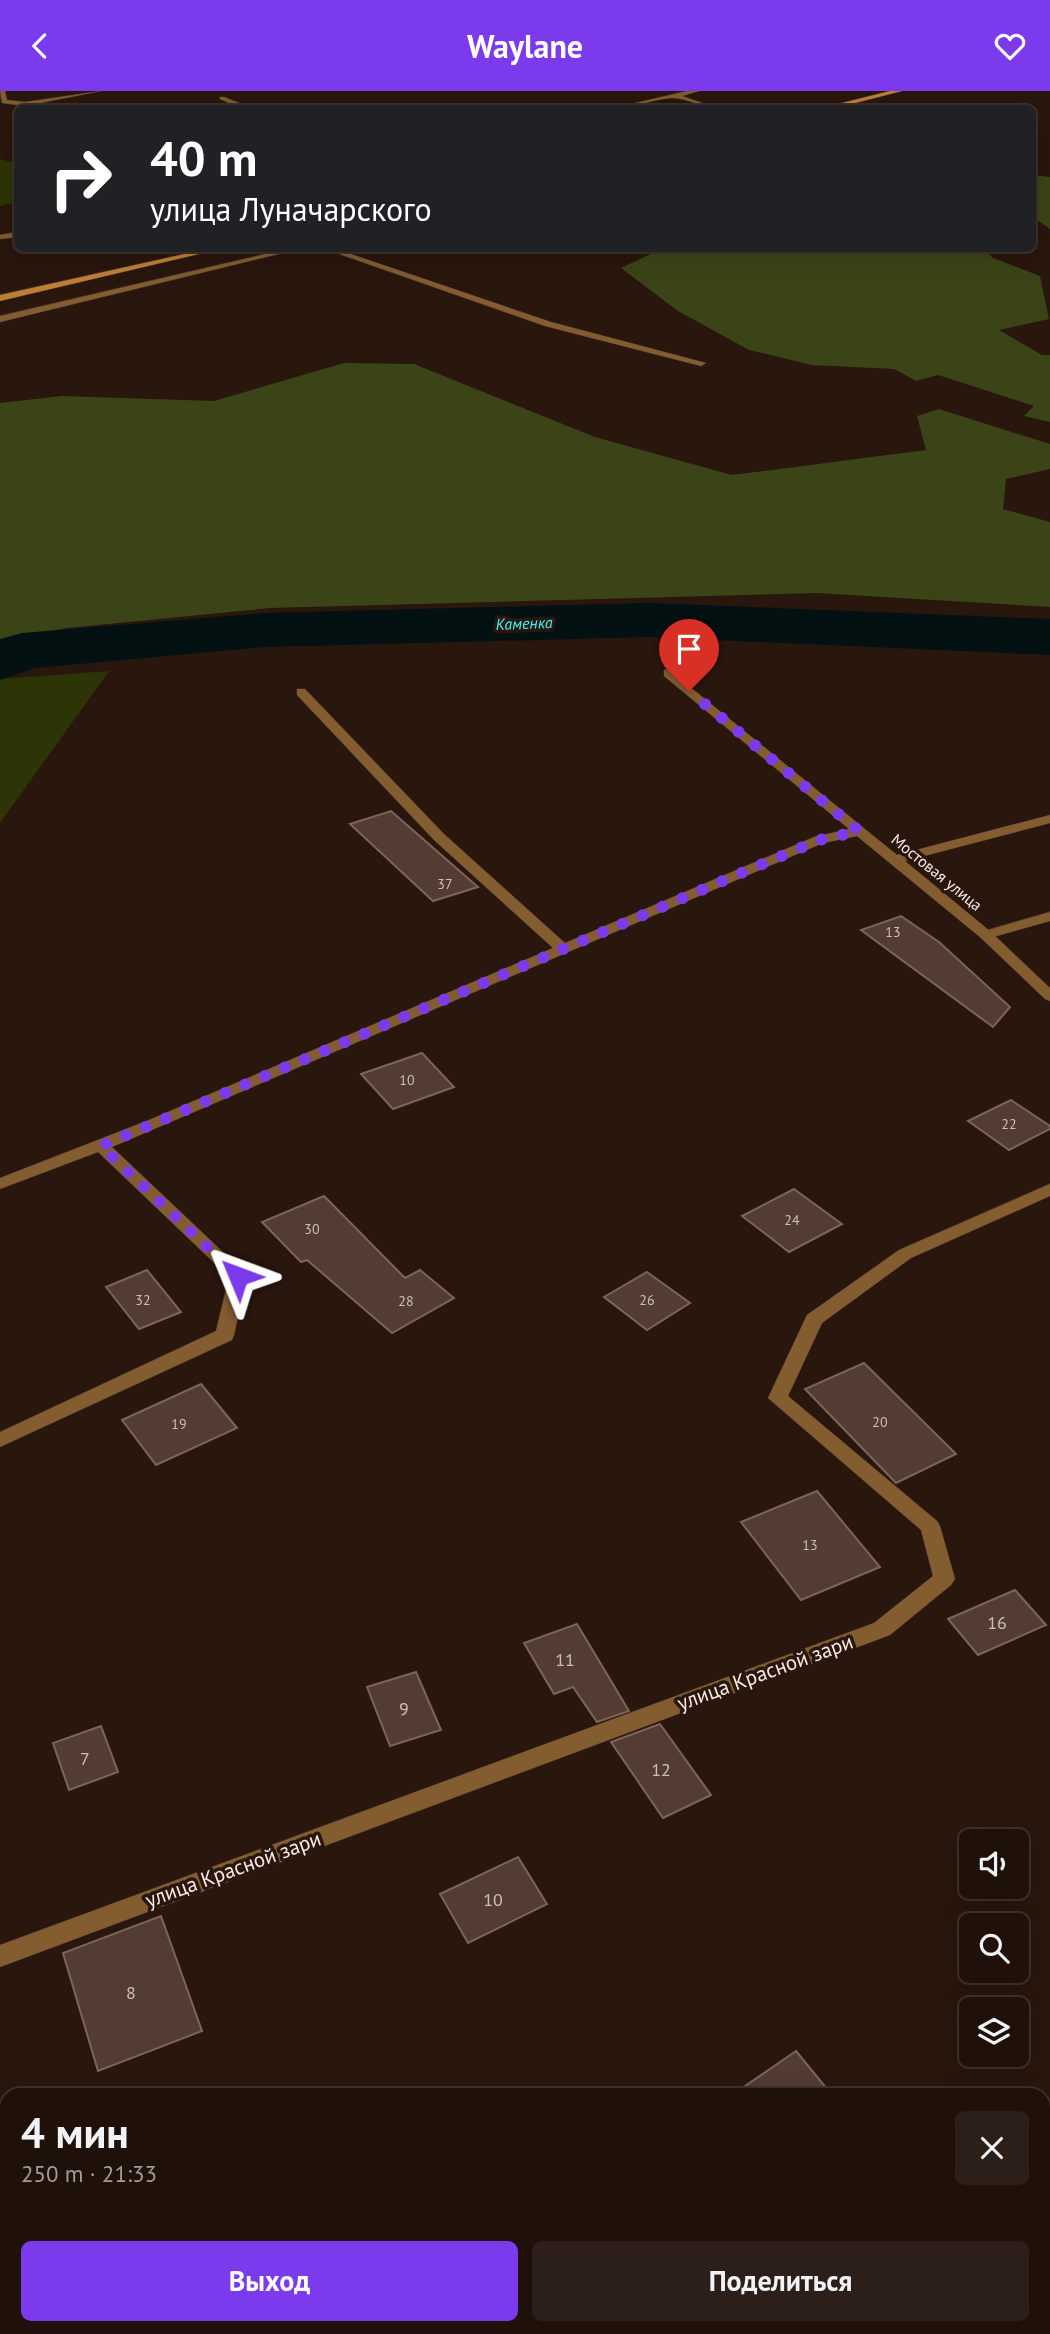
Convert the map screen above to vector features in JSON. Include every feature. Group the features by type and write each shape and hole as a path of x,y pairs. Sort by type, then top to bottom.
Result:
{"street":[{"path":"2,91 4,102 25,104 98,91"},
{"path":"661,91 704,105"},
{"path":"632,105 696,91"},
{"path":"838,105 899,91"},
{"path":"222,98 240,105"},
{"path":"0,298 203,252"},
{"path":"0,319 282,252"},
{"path":"338,252 548,324 701,363"},
{"name":"Мостовая улица","path":"668,673 986,935 1050,996"},
{"path":"300,692 439,837 563,950"},
{"path":"894,860 1050,819"},
{"path":"0,1184 101,1146 819,840 859,831"},
{"path":"986,935 1050,916"},
{"path":"0,1440 225,1335 238,1276 101,1146"},
{"name":"улица Красной зари","path":"0,1955 882,1629 944,1579 930,1526 778,1398 814,1319 905,1254 1050,1189"}],"green space":[{"path":"0,159 14,163 14,203 0,206"},
{"path":"1036,175 1050,177 1050,229 1036,219"},
{"path":"655,252 987,252 993,258 1040,276 1049,319 999,330 1042,355 1050,355 1050,422 1024,416 1034,406 938,375 916,381 894,369 812,365 749,350 678,311 621,268"},
{"path":"344,363 414,364 595,437 732,475 926,450 917,416 939,409 1050,444 1050,469 1006,479 1003,509 1050,522 1050,607 816,593 270,608 67,628 0,641 0,403 62,396 214,401"},
{"path":"109,671 0,823 0,679"}],"building":[{"path":"391,811 478,887 433,901 350,824"},
{"path":"901,916 939,942 1010,1007 993,1027 861,930"},
{"path":"422,1053 454,1087 393,1109 361,1074"},
{"path":"1011,1100 1050,1126 1050,1129 1009,1150 968,1121"},
{"path":"794,1189 842,1224 789,1252 742,1216"},
{"path":"324,1196 405,1278 420,1270 454,1298 392,1333 307,1260 301,1262 262,1222"},
{"path":"147,1270 181,1312 139,1329 106,1287"},
{"path":"647,1272 690,1303 647,1330 604,1297"},
{"path":"864,1363 956,1454 896,1483 805,1389"},
{"path":"201,1384 237,1428 156,1465 122,1420"},
{"path":"817,1491 880,1567 801,1600 741,1522"},
{"path":"1015,1590 1046,1625 978,1655 948,1619"},
{"path":"577,1624 629,1711 597,1722 573,1687 554,1694 524,1643"},
{"path":"416,1672 441,1730 390,1746 367,1687"},
{"path":"660,1724 711,1795 663,1818 611,1742"},
{"path":"101,1726 118,1772 69,1790 53,1743"},
{"path":"518,1857 547,1904 468,1943 440,1894"},
{"path":"161,1916 202,2031 98,2071 63,1953"},
{"path":"796,2051 826,2088 742,2088"}],"waterway":[{"name":"Каменка","path":"0,662 22,651 265,630 649,620 1050,637"}],"route":[{"path":"238,1276 101,1146 819,840 859,831 689,691"}]}
